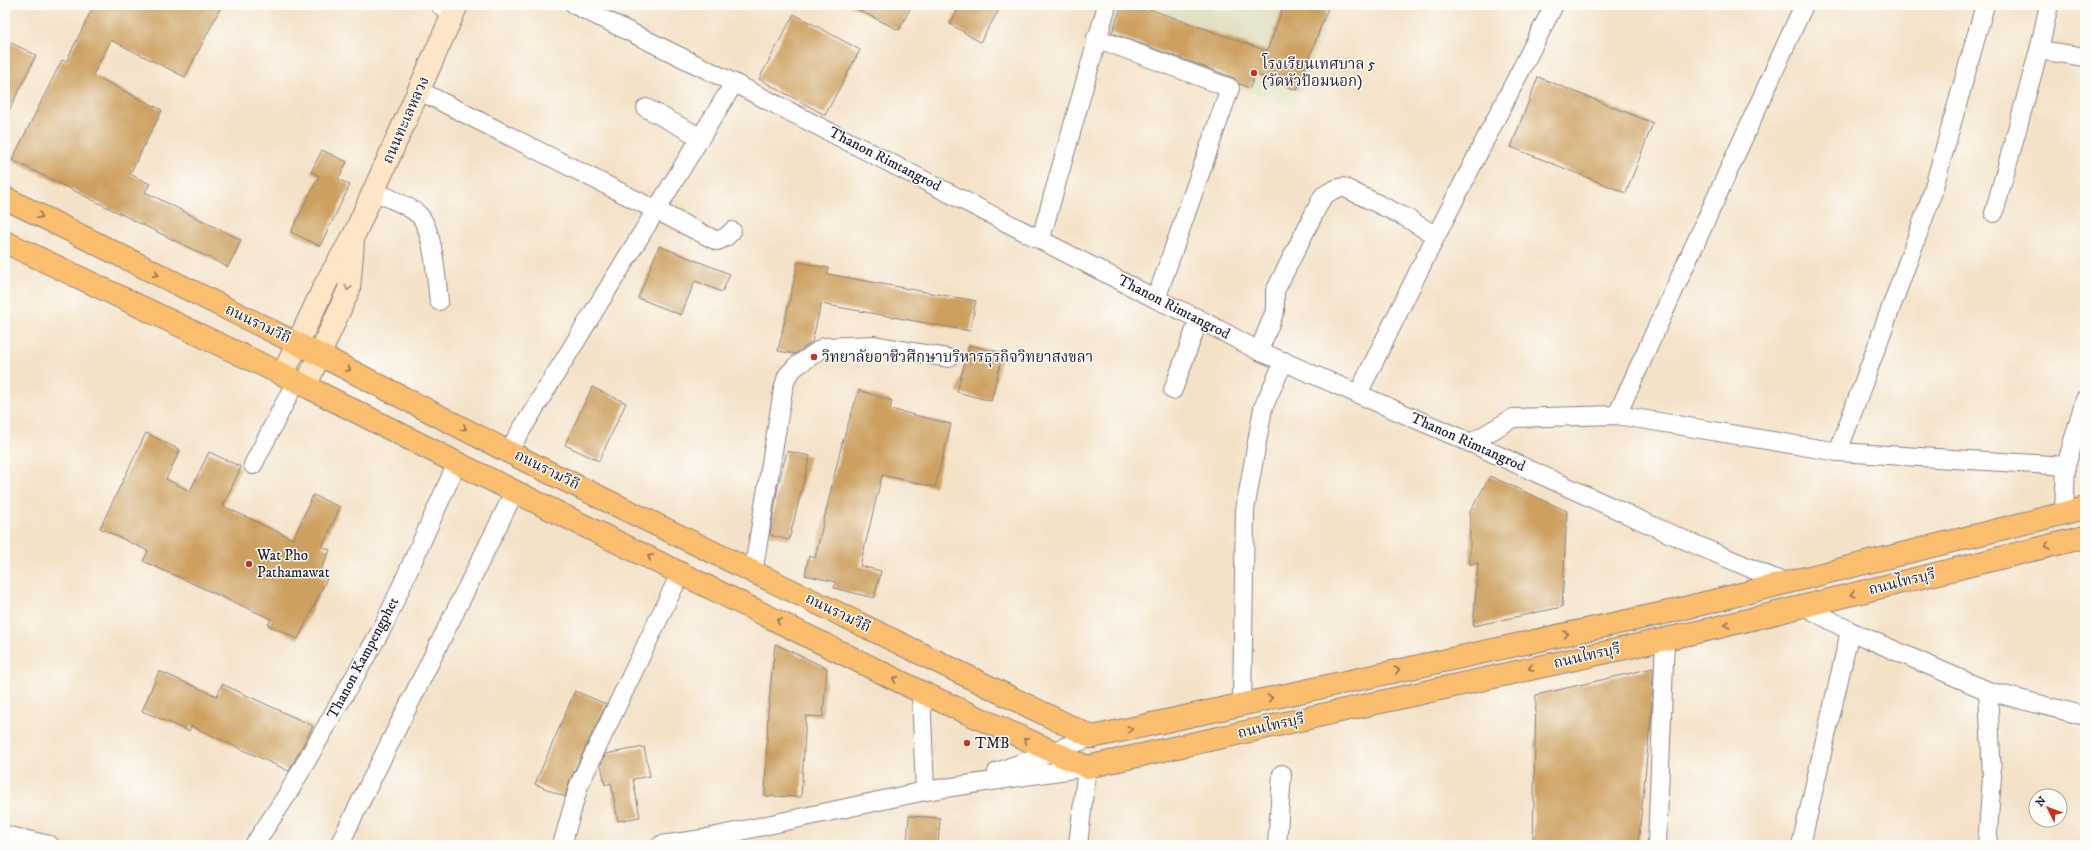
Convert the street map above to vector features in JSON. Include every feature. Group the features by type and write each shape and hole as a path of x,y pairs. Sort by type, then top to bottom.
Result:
{"main road":[{"name":"ถนนทะเลหลวง","path":"295,380 296,343 327,281 354,235 420,91 450,9"},
{"name":"ถนนรามวิถี","path":"5,198 753,573 1092,737"},
{"name":"ถนนทะเลหลวง","path":"295,380 320,355 349,289 354,235"},
{"path":"5,242 295,380 457,463 681,572 921,692 1087,767 1092,737"},
{"name":"ถนนไทรบุรี","path":"1092,737 1673,611 2075,511"},
{"name":"ถนนไทรบุรี","path":"1087,767 1804,606 2085,537"}],"street":[{"name":"Thanon Rimtangrod","path":"575,5 734,83 1041,238 1156,299 1199,319 1259,351 1470,443 1664,531 1785,583"},
{"path":"1041,238 1096,38 1107,5"},
{"path":"1358,394 1436,236 1554,5"},
{"path":"1617,415 1804,5"},
{"path":"1838,452 1930,201 1985,5"},
{"path":"1994,213 2039,50 2049,5"},
{"path":"1096,38 1230,88 1156,299"},
{"path":"2039,50 2085,57"},
{"path":"509,450 734,83"},
{"path":"420,91 717,240 726,237 732,231"},
{"path":"646,108 700,137"},
{"path":"1259,351 1275,311 1275,291 1323,196 1343,187 1405,217 1436,236"},
{"path":"374,191 407,207 418,214 424,222 429,236 439,301"},
{"path":"1173,390 1199,319"},
{"path":"753,573 783,390 787,376 795,367 824,347 874,345 948,358"},
{"path":"1242,704 1245,510 1263,408 1284,361"},
{"path":"253,465 295,380"},
{"path":"2075,511 2066,466 2085,399"},
{"path":"1470,443 1513,418 1617,415 1838,452 2066,466"},
{"name":"Thanon Kampengphet","path":"254,845 287,795 384,625 457,463"},
{"path":"339,845 515,491"},
{"path":"562,845 579,785 681,572"},
{"path":"1804,606 1850,631 1988,691 2085,716"},
{"path":"1801,845 1850,631"},
{"path":"1657,845 1665,638"},
{"path":"1987,845 1992,777 1988,691"},
{"path":"921,692 925,792"},
{"path":"962,785 1092,737"},
{"path":"661,845 702,842 962,785 1087,767 1078,845"},
{"path":"1277,845 1282,774"},
{"path":"5,835 50,845"}],"shaded area":[{"name":"โรงเรียนเทศบาล 5 (วัดหัวป้อมนอก)","path":"1099,5 1333,5 1295,109 1103,38"}],"building":[{"path":"94,5 222,5 185,77 111,40 93,75 162,110 130,174 150,184 145,192 241,240 228,267 12,160 62,60 66,62"},
{"path":"848,5 912,5 899,30"},
{"path":"961,5 1002,5 980,42 950,24"},
{"path":"1122,5 1138,5 1267,51 1284,5 1329,5 1297,90 1255,74 1250,88 1239,84 1234,78 1112,33"},
{"path":"794,14 860,50 825,115 759,79"},
{"path":"5,40 36,55 5,119"},
{"path":"1538,77 1653,123 1626,193 1511,147"},
{"path":"322,150 347,162 338,179 350,185 320,246 291,232 319,176 311,172"},
{"path":"659,246 730,274 722,292 695,281 681,315 638,298"},
{"path":"798,262 829,268 827,274 976,301 970,331 821,304 812,342 795,354 778,351"},
{"path":"969,345 1003,353 991,401 957,392"},
{"path":"592,387 626,403 599,461 565,445"},
{"path":"859,390 892,401 890,409 951,424 935,487 882,475 860,566 881,571 874,598 834,588 836,582 805,575 809,556 815,558 842,443"},
{"path":"146,433 180,450 166,479 190,491 209,452 241,467 223,506 293,539 313,495 340,507 322,547 330,550 318,575 327,579 298,639 268,625 271,619 143,561 148,551 100,528"},
{"path":"787,451 810,456 789,540 770,535 778,486"},
{"path":"1490,476 1567,511 1562,607 1473,626 1478,563 1470,564 1470,512"},
{"path":"775,644 827,668 823,717 806,716 801,797 765,796 768,712"},
{"path":"1653,668 1651,717 1638,845 1533,845 1536,695"},
{"path":"159,671 217,696 222,684 313,726 289,771 191,726 189,731 142,711"},
{"path":"575,691 606,704 570,780 565,797 535,784"},
{"path":"644,747 650,776 633,779 640,817 618,821 611,783 605,785 601,764 605,754"},
{"path":"909,816 940,818 938,845 907,845"}],"place":[{"name":"โรงเรียนเทศบาล 5 (วัดหัวป้อมนอก)","path":"1254,73"},
{"name":"วิทยาลัยอาชีวศึกษาบริหารธุรกิจวิทยาสงขลา","path":"814,357"},
{"name":"Wat Pho Pathamawat","path":"249,564"},
{"name":"TMB","path":"967,743"}]}
